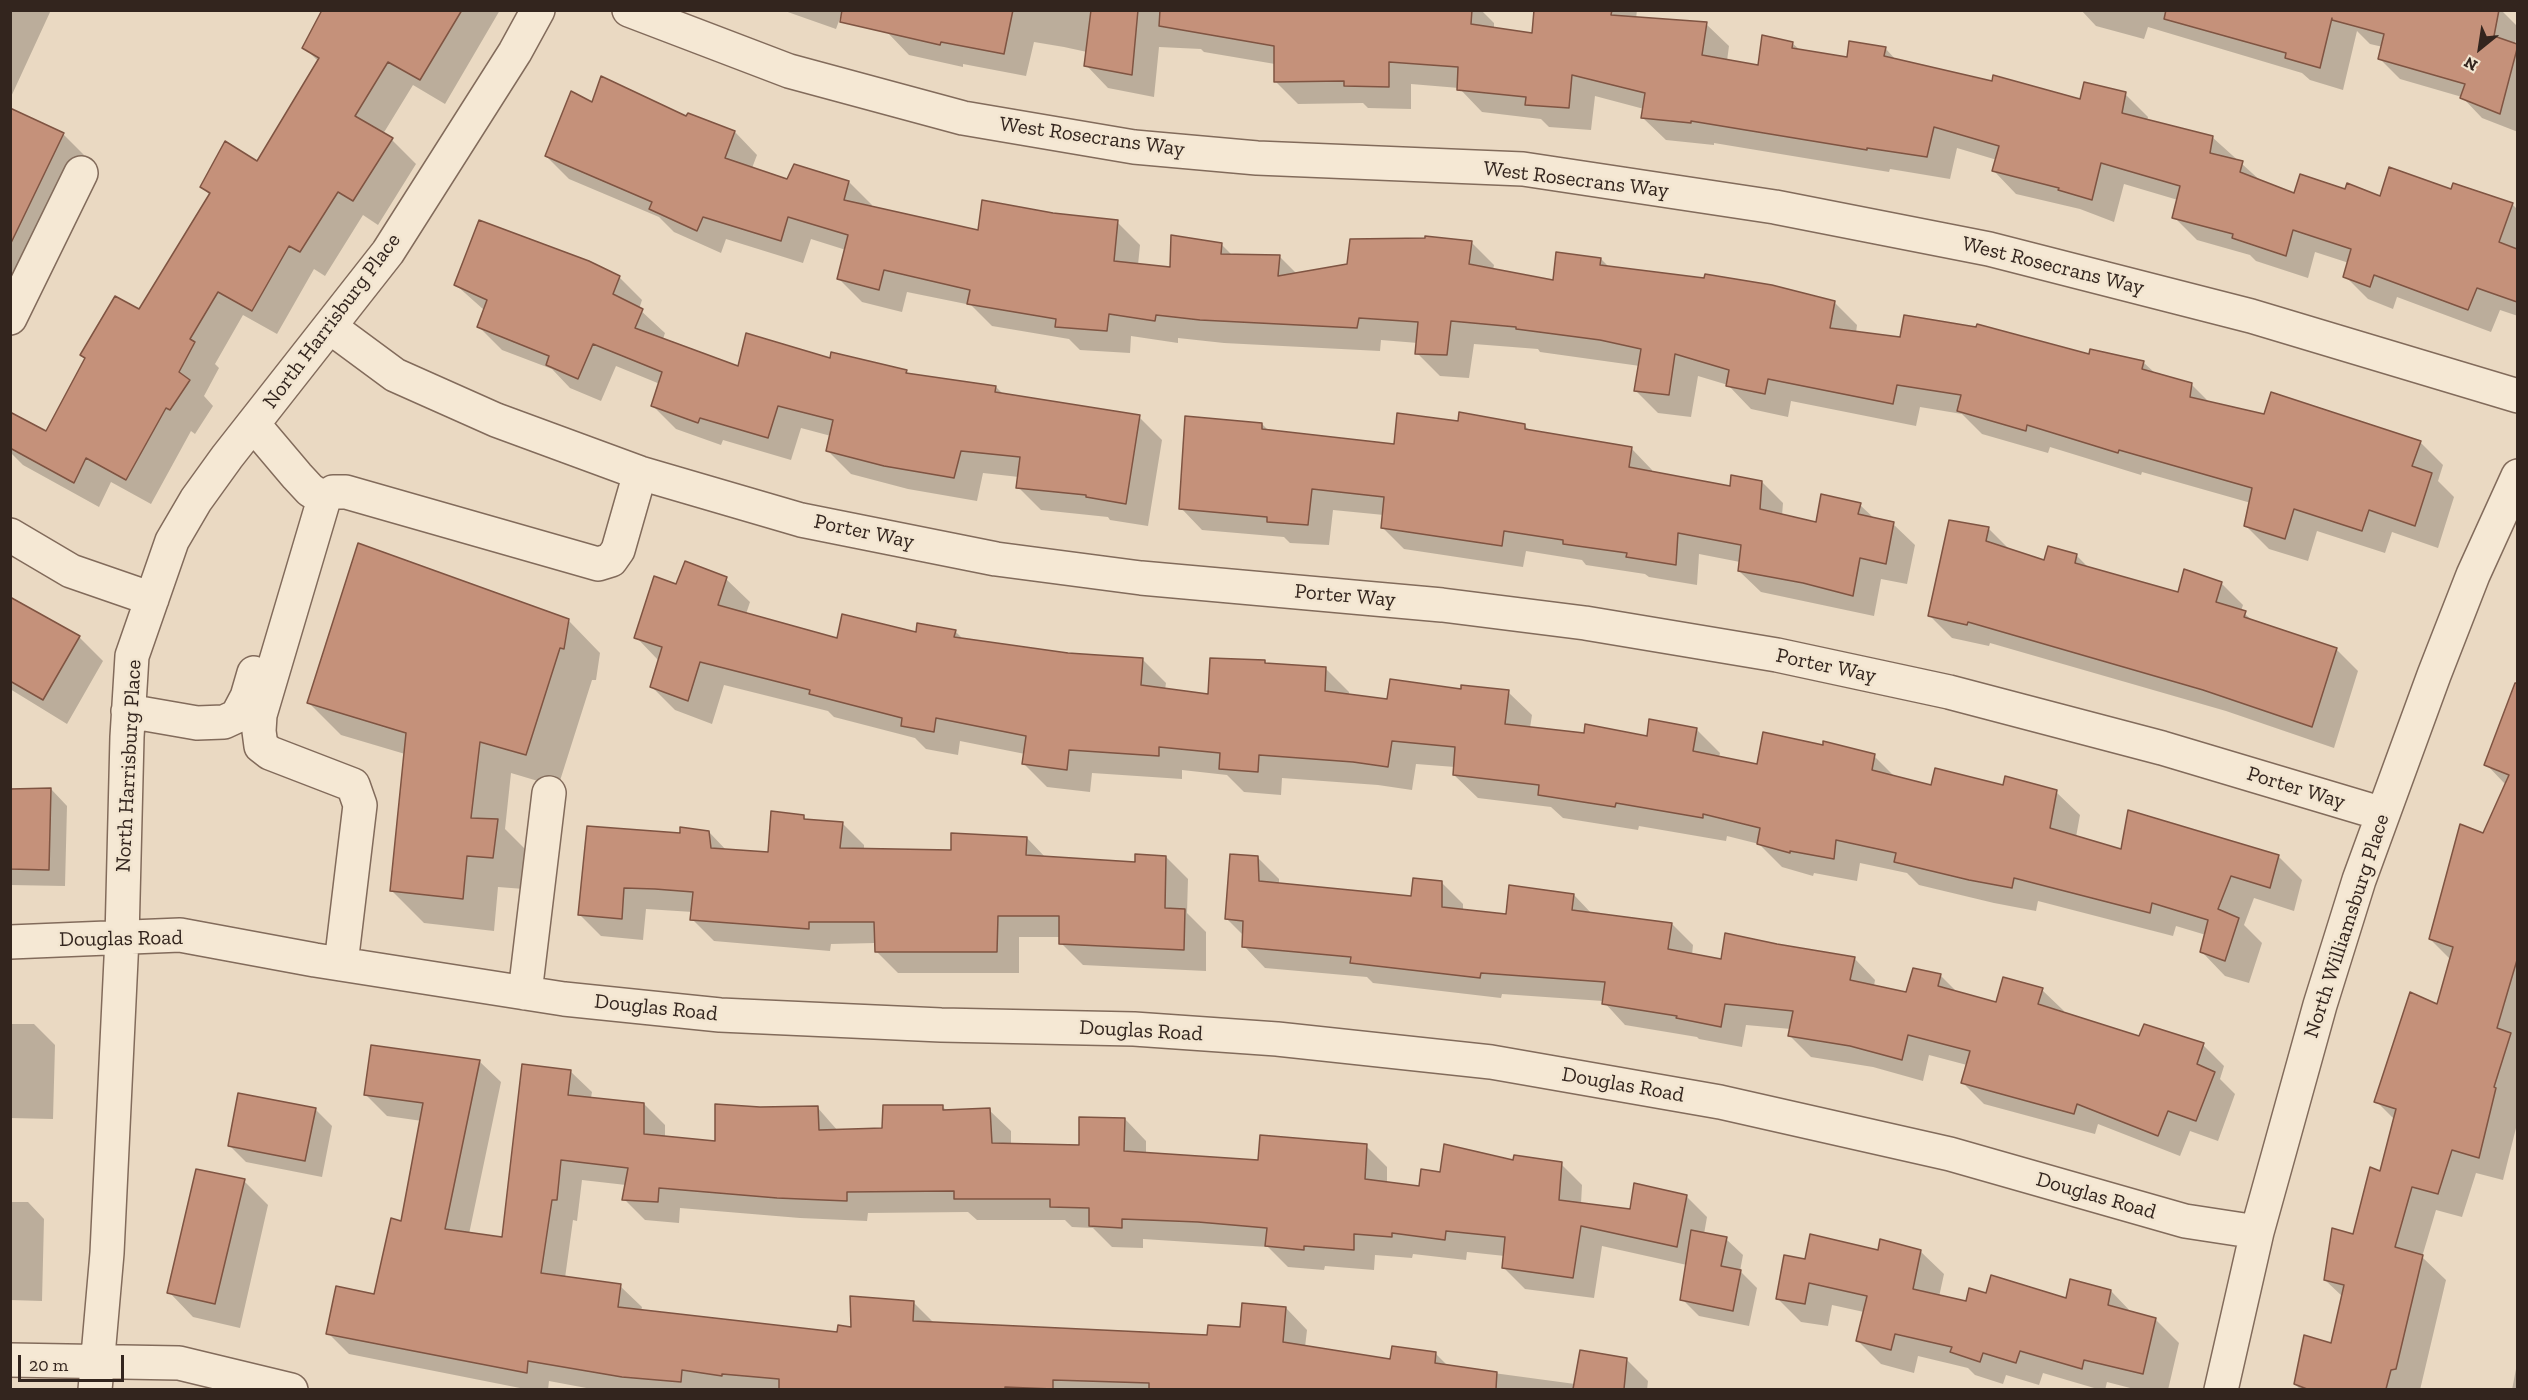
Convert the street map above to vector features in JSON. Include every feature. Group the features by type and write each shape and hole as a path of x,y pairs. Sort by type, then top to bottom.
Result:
{"street":[{"name":"North Harrisburg Place","path":"96,1375 107,1253 122,938 128,711 132,656 172,541 196,500 388,252 515,52 538,10"},
{"name":"West Rosecrans Way","path":"629,10 789,71 963,118 1134,147 1257,158 1523,169 1775,207 1989,249 2251,316 2517,396"},
{"path":"10,318 81,173"},
{"name":"Porter Way","path":"330,327 395,375 496,420 640,473 801,520 996,559 1141,578 1442,605 1585,623 1777,655 1949,692 2140,742 2383,814"},
{"path":"253,424 317,494"},
{"path":"317,494 346,492 598,564 611,560 618,550 640,473"},
{"name":"North Williamsburg Place","path":"2221,1389 2257,1232 2319,1005 2383,814 2474,574 2517,476"},
{"path":"128,711 197,723 224,722 237,716 246,697 317,494"},
{"path":"317,494 260,715 261,747 270,753 353,785 360,805 341,964"},
{"path":"10,536 71,571 152,599"},
{"path":"525,993 549,793"},
{"name":"Douglas Road","path":"10,942 180,935 341,964 525,993 720,1015 1134,1029 1277,1039 1491,1062 1720,1102 1950,1154 2185,1221 2257,1232"},
{"path":"10,1360 96,1375 179,1363 291,1389"}],"building":[{"path":"322,10 462,10 420,80 388,62 355,116 393,138 353,201 338,192 300,252 289,246 252,311 218,292 190,339 195,342 179,372 190,380 170,410 166,408 126,480 86,458 74,483 10,448 10,412 46,431 85,358 80,355 115,296 139,309 210,193 200,187 225,141 257,161 319,58 302,48"},
{"path":"842,10 1013,10 1004,54 941,42 940,45 840,22"},
{"path":"1091,10 1138,10 1132,75 1084,66"},
{"path":"1160,10 1472,10 1471,24 1532,33 1534,10 1612,10 1611,15 1707,22 1702,55 1758,65 1762,35 1793,42 1792,48 1847,57 1849,41 1886,47 1884,56 1992,81 1993,75 2080,99 2084,82 2126,92 2122,113 2213,136 2210,153 2243,161 2240,172 2294,193 2300,174 2345,189 2347,183 2380,196 2389,167 2451,189 2453,183 2513,203 2499,242 2517,249 2517,302 2477,288 2468,310 2374,275 2370,287 2343,277 2351,249 2293,230 2286,256 2232,238 2233,234 2172,218 2180,186 2101,163 2092,200 2058,190 2059,188 1992,171 1999,146 1934,127 1927,157 1867,148 1867,150 1691,121 1691,123 1641,118 1645,93 1572,75 1569,108 1525,105 1526,97 1457,90 1458,67 1389,62 1389,87 1344,86 1344,81 1274,82 1274,46 1159,26"},
{"path":"2166,10 2499,10 2494,36 2517,44 2517,49 2500,114 2460,98 2465,84 2378,59 2384,34 2332,20 2332,18 2320,68 2285,58 2286,53 2164,19"},
{"path":"601,76 686,116 688,113 735,131 725,158 787,179 794,164 849,181 844,200 978,230 982,200 1053,213 1118,220 1114,261 1170,267 1171,235 1222,243 1221,254 1280,255 1278,276 1347,264 1350,239 1425,238 1425,236 1472,241 1469,264 1553,280 1556,252 1601,258 1600,265 1704,278 1705,274 1772,285 1835,301 1830,328 1900,337 1904,315 1976,327 1977,324 2089,354 2090,349 2144,361 2142,369 2192,383 2190,397 2264,414 2271,392 2421,441 2412,466 2432,473 2415,526 2369,510 2362,531 2294,509 2285,539 2244,526 2252,488 2119,450 2118,453 2027,425 2026,431 1957,411 1961,395 1897,385 1893,404 1768,379 1765,394 1726,386 1729,370 1675,354 1669,395 1634,391 1641,349 1600,340 1516,329 1516,327 1451,321 1447,355 1415,354 1418,322 1359,318 1357,328 1200,320 1156,315 1155,321 1109,314 1107,331 1055,327 1056,319 967,304 970,290 884,270 879,290 837,279 848,235 788,217 781,241 703,217 697,231 649,209 652,202 545,156 571,91 592,102"},
{"path":"10,108 64,133 10,245"},
{"path":"479,220 589,261 620,276 613,294 643,309 635,328 738,366 746,333 830,358 831,352 907,370 906,373 996,386 995,392 1140,415 1126,504 1086,497 1086,495 1016,488 1020,457 961,451 954,478 884,466 826,451 833,420 778,406 768,438 700,418 698,423 651,406 662,372 593,344 578,379 546,365 549,356 477,327 487,300 454,285"},
{"path":"1459,412 1525,424 1525,429 1632,447 1629,467 1730,486 1731,475 1762,481 1760,509 1816,522 1821,494 1861,503 1858,514 1894,522 1886,564 1860,558 1853,596 1803,583 1738,571 1741,545 1678,533 1676,565 1626,557 1627,553 1563,544 1563,540 1504,531 1502,546 1381,528 1384,497 1312,489 1308,525 1267,522 1267,517 1179,509 1185,416 1262,423 1262,429 1394,444 1397,413 1458,421"},
{"path":"1949,520 1989,527 1986,541 2044,560 2048,546 2077,554 2075,563 2178,592 2184,569 2222,582 2216,602 2246,611 2244,617 2337,648 2312,727 2203,690 1968,622 1967,625 1928,616"},
{"path":"358,543 569,619 564,649 560,648 526,755 480,742 471,818 498,819 493,858 467,856 463,899 390,891 406,733 307,703"},
{"path":"685,561 727,577 718,605 837,638 842,614 916,632 917,623 956,630 954,637 1068,653 1143,658 1141,685 1208,694 1210,658 1265,660 1265,663 1326,667 1325,691 1387,699 1390,679 1461,689 1461,685 1509,690 1505,724 1584,733 1585,724 1647,736 1649,719 1697,728 1693,751 1757,764 1763,732 1823,745 1823,741 1875,754 1872,770 1931,785 1935,768 2003,785 2005,776 2057,790 2050,828 2121,849 2128,810 2279,855 2270,888 2231,876 2218,909 2239,918 2225,961 2200,952 2208,920 2152,903 2150,913 2014,878 2012,888 1969,880 1894,862 1896,853 1836,840 1834,859 1790,851 1790,853 1757,844 1760,828 1703,814 1703,818 1616,803 1615,807 1538,795 1539,785 1453,775 1455,747 1392,741 1388,767 1259,755 1258,772 1219,769 1220,753 1159,747 1159,756 1069,750 1067,770 1022,764 1026,736 936,718 934,732 901,726 902,718 809,694 810,690 700,662 688,701 650,687 662,647 634,638 654,576 676,584"},
{"path":"10,597 80,636 43,700 10,681"},
{"path":"2515,683 2517,683 2517,960 2497,1028 2511,1033 2494,1087 2496,1088 2479,1158 2452,1150 2438,1194 2412,1187 2395,1247 2423,1255 2396,1369 2391,1370 2386,1389 2307,1389 2294,1384 2304,1335 2331,1343 2344,1285 2324,1280 2332,1228 2353,1234 2370,1167 2380,1171 2396,1109 2374,1102 2410,992 2437,1004 2453,947 2429,939 2460,824 2483,833 2509,775 2484,765"},
{"path":"51,788 49,870 10,869 10,789"},
{"path":"771,811 804,815 804,819 843,822 840,848 951,850 951,833 1027,837 1026,855 1135,862 1135,854 1166,856 1165,908 1185,909 1184,950 1059,944 1059,916 998,916 997,952 875,952 874,922 809,922 809,929 690,920 693,892 655,889 624,888 622,919 578,915 587,826 680,833 680,827 709,831 711,848 768,852"},
{"path":"1230,854 1258,856 1259,881 1411,896 1413,878 1442,881 1442,907 1506,914 1509,885 1574,894 1572,910 1672,923 1668,949 1721,959 1725,933 1855,957 1850,980 1906,992 1913,968 1941,974 1938,986 1996,1002 2003,977 2043,988 2038,1004 2139,1036 2144,1024 2204,1043 2197,1064 2215,1072 2196,1121 2168,1111 2158,1136 2077,1104 2074,1114 1961,1083 1970,1051 1908,1035 1902,1060 1850,1046 1788,1036 1793,1011 1725,1004 1721,1027 1676,1018 1677,1016 1602,1004 1605,982 1481,973 1480,978 1350,963 1351,957 1242,947 1243,921 1225,919"},
{"path":"371,1045 480,1060 445,1229 502,1237 522,1064 571,1070 568,1095 644,1103 644,1134 715,1141 715,1104 760,1107 818,1106 819,1130 882,1128 883,1105 943,1105 943,1110 990,1108 992,1143 1079,1145 1079,1117 1125,1118 1124,1151 1258,1160 1260,1135 1367,1144 1365,1179 1419,1186 1421,1169 1440,1172 1444,1144 1513,1160 1514,1155 1562,1162 1559,1200 1630,1209 1634,1183 1687,1195 1677,1247 1581,1226 1573,1278 1502,1268 1505,1237 1446,1231 1445,1240 1392,1233 1392,1237 1354,1234 1354,1250 1304,1246 1304,1250 1265,1246 1267,1228 1122,1219 1122,1228 1089,1226 1089,1208 1050,1207 1050,1199 954,1199 954,1191 847,1192 847,1201 777,1198 659,1188 658,1202 622,1200 628,1168 561,1160 557,1200 552,1200 541,1273 621,1284 618,1307 837,1332 838,1325 851,1327 850,1296 914,1301 913,1321 1207,1335 1208,1325 1240,1327 1242,1303 1286,1307 1283,1342 1390,1359 1392,1346 1436,1352 1435,1363 1497,1372 1496,1389 1149,1389 1149,1383 1053,1380 1053,1389 1005,1387 1005,1389 779,1389 779,1379 722,1374 722,1376 682,1370 681,1382 622,1377 528,1361 527,1373 326,1334 336,1286 374,1294 391,1218 401,1221 423,1103 364,1095"},
{"path":"238,1093 316,1108 305,1161 228,1146"},
{"path":"196,1169 245,1179 215,1304 167,1293"},
{"path":"1691,1230 1727,1237 1721,1266 1741,1270 1733,1311 1680,1300"},
{"path":"1810,1234 1878,1250 1880,1239 1921,1250 1913,1289 1966,1301 1969,1288 1986,1293 1991,1275 2066,1298 2070,1279 2111,1290 2108,1305 2156,1318 2143,1374 2084,1360 2082,1369 2020,1351 2016,1363 1983,1353 1980,1362 1950,1352 1952,1347 1895,1334 1891,1350 1856,1341 1867,1296 1809,1283 1805,1304 1776,1299 1784,1255 1805,1259"},
{"path":"1580,1350 1627,1358 1624,1389 1573,1389"}]}
